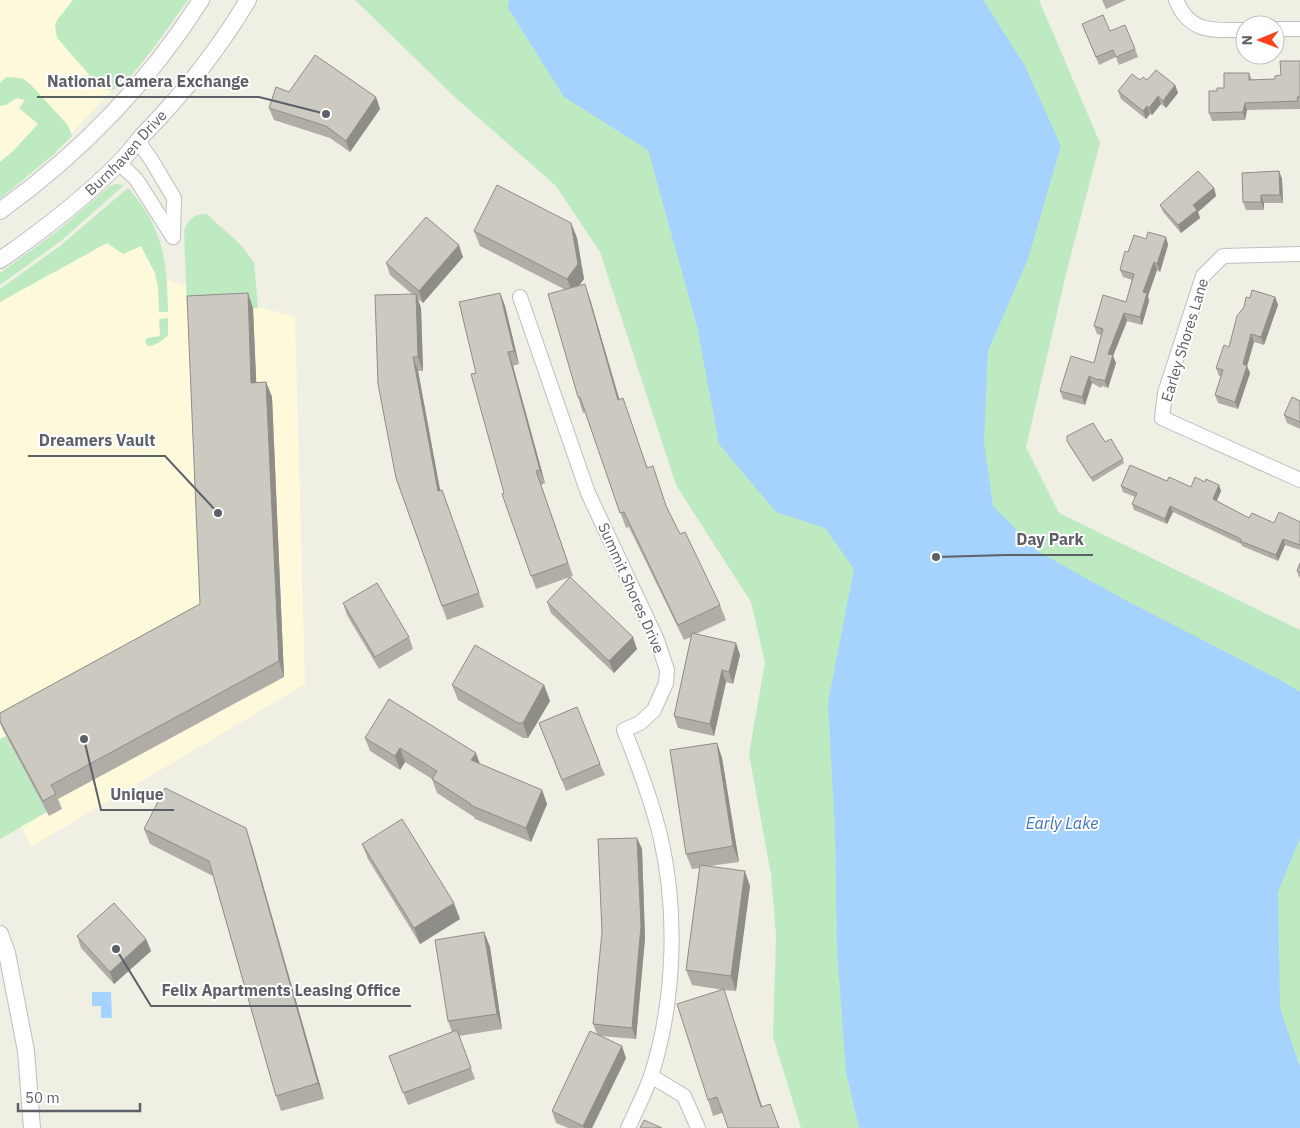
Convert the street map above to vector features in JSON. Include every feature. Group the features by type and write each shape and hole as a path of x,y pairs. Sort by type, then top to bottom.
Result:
{"street":[{"path":"0,211 58,167 92,134 144,78 201,0"},
{"name":"Burnhaven Drive","path":"0,260 40,232 83,197 119,163 171,106 197,74 248,0"},
{"path":"1176,0 1184,16 1198,26 1215,30 1235,30"},
{"path":"1285,29 1300,29"},
{"path":"119,163 136,179 173,237 174,198 152,161 138,142"},
{"name":"Earley Shores Lane","path":"1300,254 1223,256 1203,276 1165,393 1162,418 1300,480"},
{"name":"Summit Shores Drive","path":"520,298 588,493 657,640 667,670 666,682 654,710 640,723 624,730 646,785 660,835 666,869 671,928 670,975 665,1015 651,1076 628,1128"},
{"path":"0,934 7,953 26,1051 32,1128"},
{"path":"651,1076 684,1096 698,1128"}],"shaded area":[{"path":"0,0 182,0 120,81 63,143 0,193"},
{"path":"134,225 158,277 295,317 305,684 31,847 0,777 0,299"}],"green space":[{"path":"73,0 188,0 131,76 122,85 112,90 100,87 57,38 55,26 57,20"},
{"name":"Early Lake","path":"355,0 1039,0 1100,143 1067,270 1026,447 1059,513 1300,630 1300,1128 801,1128 773,1037 776,936 771,875 749,754 765,662 751,602 676,485 600,252 556,186 457,99"},
{"path":"6,77 22,78 30,84 66,123 72,136 54,154 0,199 0,162 38,124 19,108 25,100 17,98 6,105 0,106 0,83"},
{"path":"116,184 124,185 62,240 0,285 0,273 59,230 110,186"},
{"path":"128,188 149,217 161,246 166,277 168,312 159,312 158,287 155,273 141,246 123,254 107,243 0,302 0,289 60,246"},
{"path":"201,214 206,214 210,217 240,244 254,262 258,308 187,310 184,230 191,219"},
{"path":"168,318 168,335 154,345 148,346 145,342 147,338 160,336 159,319"},
{"path":"6,736 47,812 0,839 0,739"}],"water":[{"name":"Early Lake","path":"509,0 983,0 1024,64 1061,146 1028,259 988,351 984,442 993,506 1037,551 1300,692 1300,838 1278,892 1280,1008 1300,1067 1300,1128 859,1128 846,1072 837,951 835,830 828,702 854,569 825,528 776,512 719,444 697,326 648,150 564,97 508,8"},
{"path":"92,992 111,992 112,1018 101,1018 101,1006 92,1006"}],"building":[{"path":"1103,15 1110,31 1125,25 1135,49 1116,57 1113,50 1096,57 1082,24"},
{"path":"315,55 376,97 346,141 326,126 269,108 276,87 289,92"},
{"path":"1285,61 1300,61 1300,97 1297,97 1298,101 1245,103 1243,112 1209,113 1209,91 1217,91 1217,88 1224,88 1224,73 1249,73 1249,80 1275,79 1275,76 1281,75 1280,65 1285,65"},
{"path":"1156,70 1175,85 1163,101 1158,96 1149,108 1147,106 1143,111 1118,91 1132,74 1140,80 1143,77 1147,80"},
{"path":"1198,171 1214,188 1193,205 1197,210 1178,225 1160,205"},
{"path":"1279,171 1280,195 1261,195 1261,202 1243,202 1242,173"},
{"path":"497,185 571,223 578,264 567,279 474,231"},
{"path":"426,217 459,245 419,291 386,263"},
{"path":"1148,232 1166,237 1157,264 1154,262 1143,292 1147,293 1140,317 1124,313 1108,354 1113,355 1105,381 1089,376 1082,397 1060,391 1071,356 1094,363 1103,329 1094,326 1103,295 1126,302 1134,274 1120,270 1125,251 1128,252 1134,235 1146,239"},
{"path":"585,284 618,400 623,398 647,468 653,466 666,506 680,534 685,532 720,605 678,625 624,512 620,513 580,397 578,397 548,294"},
{"path":"1252,290 1275,297 1261,337 1251,334 1243,364 1247,366 1235,402 1215,395 1223,370 1216,368 1224,345 1229,347 1237,316 1244,307 1246,297 1250,298"},
{"path":"248,293 251,383 266,382 279,661 51,785 56,794 43,801 0,721 0,713 200,604 187,296"},
{"path":"500,293 514,351 508,352 540,470 536,471 568,563 531,576 502,494 504,493 471,374 476,373 459,302"},
{"path":"416,294 418,357 413,357 438,491 442,490 479,593 442,606 396,478 378,384 375,295"},
{"path":"1292,397 1300,401 1300,422 1284,415"},
{"path":"1093,423 1105,442 1111,439 1123,459 1091,478 1067,441 1067,436"},
{"path":"1130,465 1167,481 1169,477 1191,487 1195,477 1205,482 1206,479 1219,485 1213,499 1249,518 1252,513 1274,523 1279,512 1300,522 1300,545 1283,539 1276,555 1240,541 1241,539 1170,506 1165,519 1132,504 1137,493 1121,486"},
{"path":"570,577 633,637 609,661 547,602"},
{"path":"377,583 409,637 375,657 343,603"},
{"path":"692,633 736,643 729,672 722,670 710,724 674,716"},
{"path":"475,645 544,685 523,723 518,723 452,685"},
{"path":"389,699 476,753 471,760 542,790 526,828 470,805 432,779 437,771 400,748 395,756 365,738"},
{"path":"577,707 600,764 562,780 539,723"},
{"path":"717,743 733,846 686,854 670,750"},
{"path":"165,788 246,828 318,1083 276,1096 209,861 144,829"},
{"path":"402,819 454,903 414,928 362,844"},
{"path":"637,838 641,926 632,1028 593,1024 602,932 598,839"},
{"path":"700,865 745,871 731,976 686,970"},
{"path":"114,903 146,939 110,972 77,936"},
{"path":"484,932 497,1014 448,1021 435,940"},
{"path":"724,989 761,1107 770,1104 779,1128 728,1128 717,1097 708,1100 677,1004"},
{"path":"457,1030 471,1068 403,1093 389,1056"},
{"path":"590,1031 622,1046 583,1126 552,1111"},
{"path":"644,1120 662,1128 640,1128"}],"place":[{"name":"National Camera Exchange","path":"326,114"},
{"name":"Dreamers Vault","path":"218,513"},
{"name":"Day Park","path":"936,557"},
{"name":"Unique","path":"84,739"},
{"name":"Felix Apartments Leasing Office","path":"116,949"}]}
